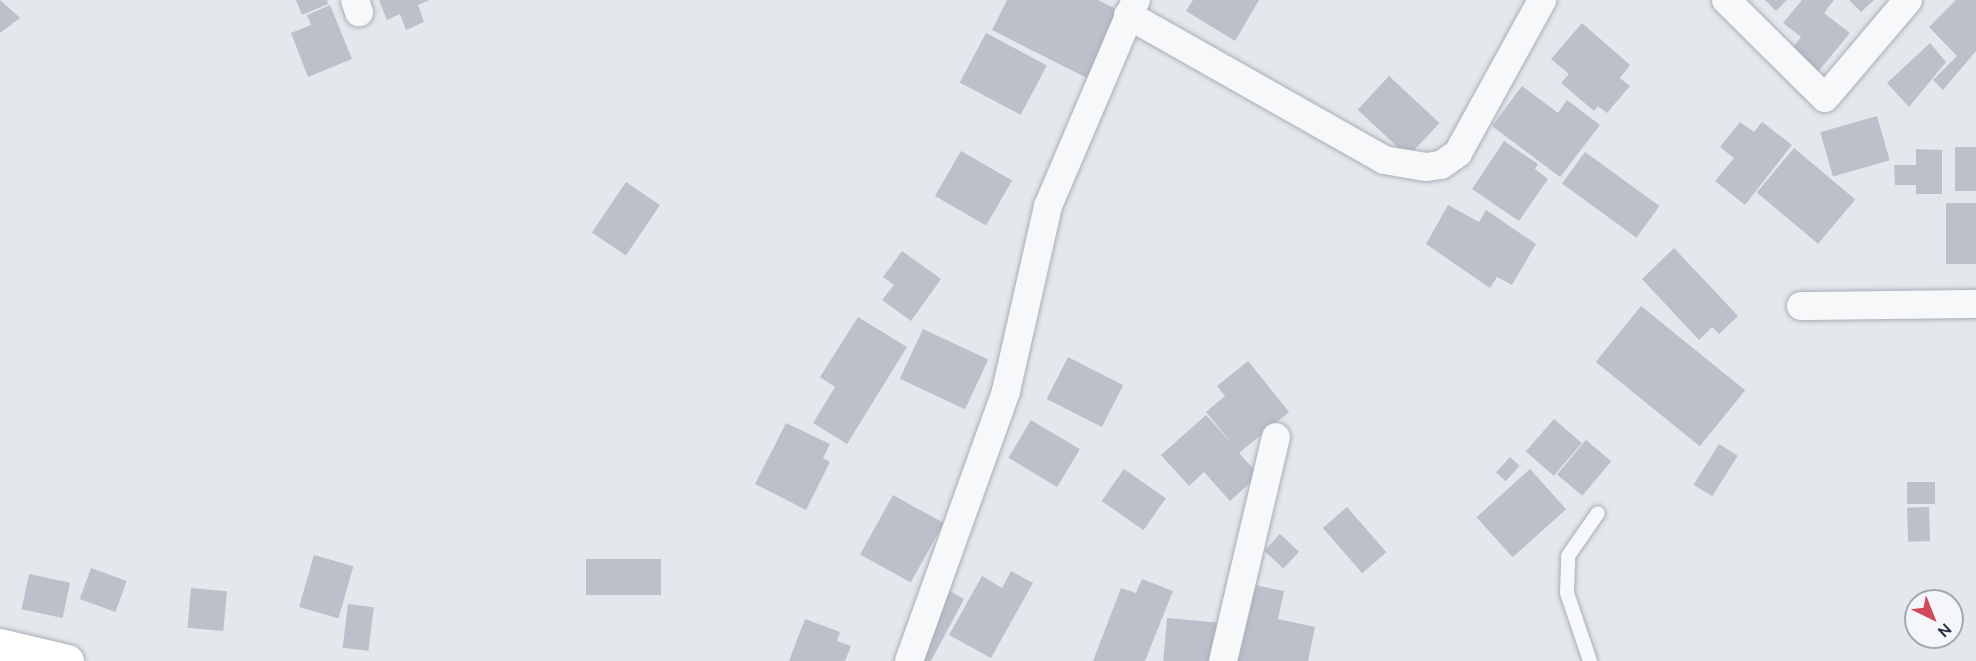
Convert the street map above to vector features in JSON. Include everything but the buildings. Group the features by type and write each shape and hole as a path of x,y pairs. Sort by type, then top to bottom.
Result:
{"highway":[{"path":"0,645 60,661"}],"street":[{"path":"909,661 1006,391 1048,206 1132,8 1384,160 1426,167 1442,165 1458,153 1542,0"},
{"path":"1726,0 1825,98 1908,0"},
{"path":"1801,306 1976,304"},
{"path":"1223,661 1276,436"}],"lane":[{"path":"1590,661 1567,593 1568,556 1598,513"}]}
